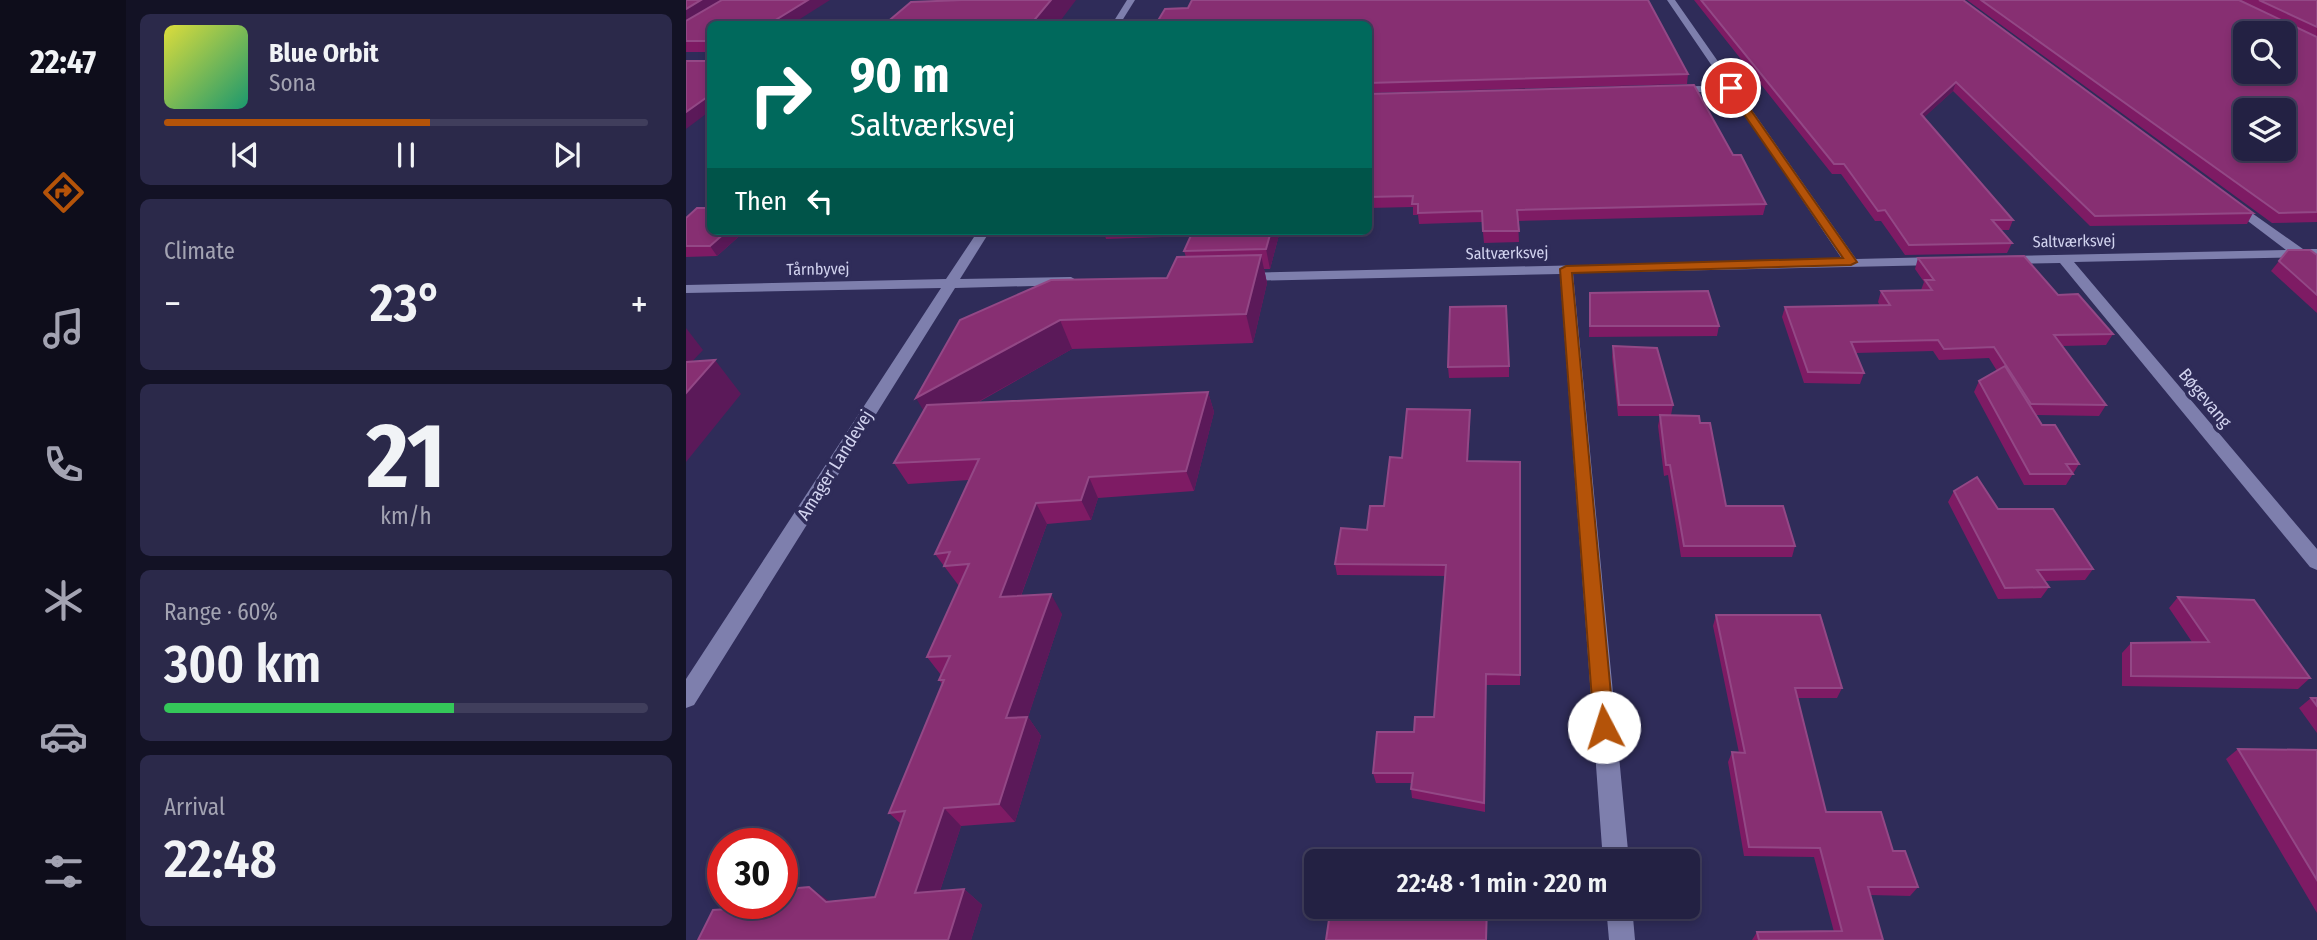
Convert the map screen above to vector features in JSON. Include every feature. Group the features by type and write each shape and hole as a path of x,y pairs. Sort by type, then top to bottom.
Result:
{"street":[{"path":"1118,21 1131,0"},
{"path":"1671,0 1851,262"},
{"path":"1667,90 1731,88"},
{"path":"2222,196 2299,253"},
{"name":"Amager Landevej","path":"686,698 981,235"},
{"name":"Saltværksvej","path":"1984,260 2317,253"},
{"name":"Bøgevang","path":"2064,259 2317,562"},
{"name":"Saltværksvej","path":"1222,277 1958,260"},
{"path":"1566,269 1615,849"},
{"path":"950,284 1083,281"},
{"name":"Tårnbyvej","path":"686,289 950,284"},
{"path":"1620,919 1622,940"}],"building":[{"path":"686,0 701,0 686,9"},
{"path":"722,0 808,0 774,21 707,21 707,41 686,41 686,21"},
{"path":"1051,0 1034,21 889,21 911,2"},
{"path":"1192,0 1648,0 1688,74 1372,83 1372,21 1158,21 1165,9 1188,8"},
{"path":"1701,0 1963,0 2253,213 2095,216 1956,82 1921,114 2013,220 1992,220 2012,243 1909,245 1885,210 1878,211 1844,164 1834,164"},
{"path":"1981,0 2239,0 2283,21 2233,21 2233,84 2296,84 2296,27 2317,37 2317,212 2279,213"},
{"path":"2259,0 2317,0 2317,27"},
{"path":"686,61 707,61 707,97 686,112"},
{"path":"1694,85 1733,155 1741,155 1766,204 1517,210 1519,231 1483,231 1482,211 1418,213 1418,204 1412,204 1413,196 1372,197 1372,94"},
{"path":"697,208 707,208 707,235 722,235 710,246 686,246 686,218"},
{"path":"1191,235 1270,235 1266,249 1184,251"},
{"path":"2288,250 2310,250 2317,255 2317,295 2279,261"},
{"path":"1261,255 1246,314 1060,320 916,398 960,320 1051,280 1167,278 1177,257"},
{"path":"2024,256 2058,295 2078,294 2113,334 2054,335 2106,405 2031,404 1994,347 1944,349 1938,340 1851,342 1864,373 1808,372 1785,307 1890,305 1881,291 1932,290 1925,280 1934,280 1918,258"},
{"path":"1708,291 1719,326 1590,326 1590,293"},
{"path":"1506,306 1509,366 1448,367 1450,307"},
{"path":"1613,346 1657,348 1673,405 1619,405"},
{"path":"715,360 686,393 686,362"},
{"path":"2005,366 2042,425 2055,425 2079,464 2066,464 2073,474 2030,474 1979,381"},
{"path":"1208,392 1186,471 1089,477 1081,500 1036,503 1000,597 1051,594 1006,718 1027,717 999,804 944,808 915,893 964,889 948,940 698,940 708,919 798,919 798,888 809,887 826,902 875,897 905,811 889,813 944,680 939,680 950,656 927,657 969,564 944,566 950,552 935,554 979,459 894,463 927,405"},
{"path":"1407,409 1470,410 1467,461 1520,462 1520,675 1486,674 1484,803 1411,789 1413,773 1373,773 1377,732 1414,732 1415,717 1434,717 1446,565 1335,564 1341,528 1367,530 1370,506 1384,506 1390,457 1402,458"},
{"path":"1660,415 1699,416 1700,423 1710,423 1726,506 1783,506 1795,546 1684,546 1670,465 1666,465"},
{"path":"1977,477 1998,509 2053,509 2093,569 2037,570 2049,587 2005,588 1954,491"},
{"path":"2178,597 2254,600 2310,678 2131,676 2131,643 2209,642"},
{"path":"1716,615 1820,615 1842,688 1795,688 1826,812 1881,812 1893,851 1905,851 1918,887 1868,887 1883,940 1759,940 1757,932 1842,931 1820,848 1749,847 1732,752 1745,753"},
{"path":"2238,749 2317,750 2317,880"},
{"path":"1329,919 1487,919 1486,940 1326,940"}],"route":[{"path":"1604,727 1566,269 1851,262 1731,88"}]}
